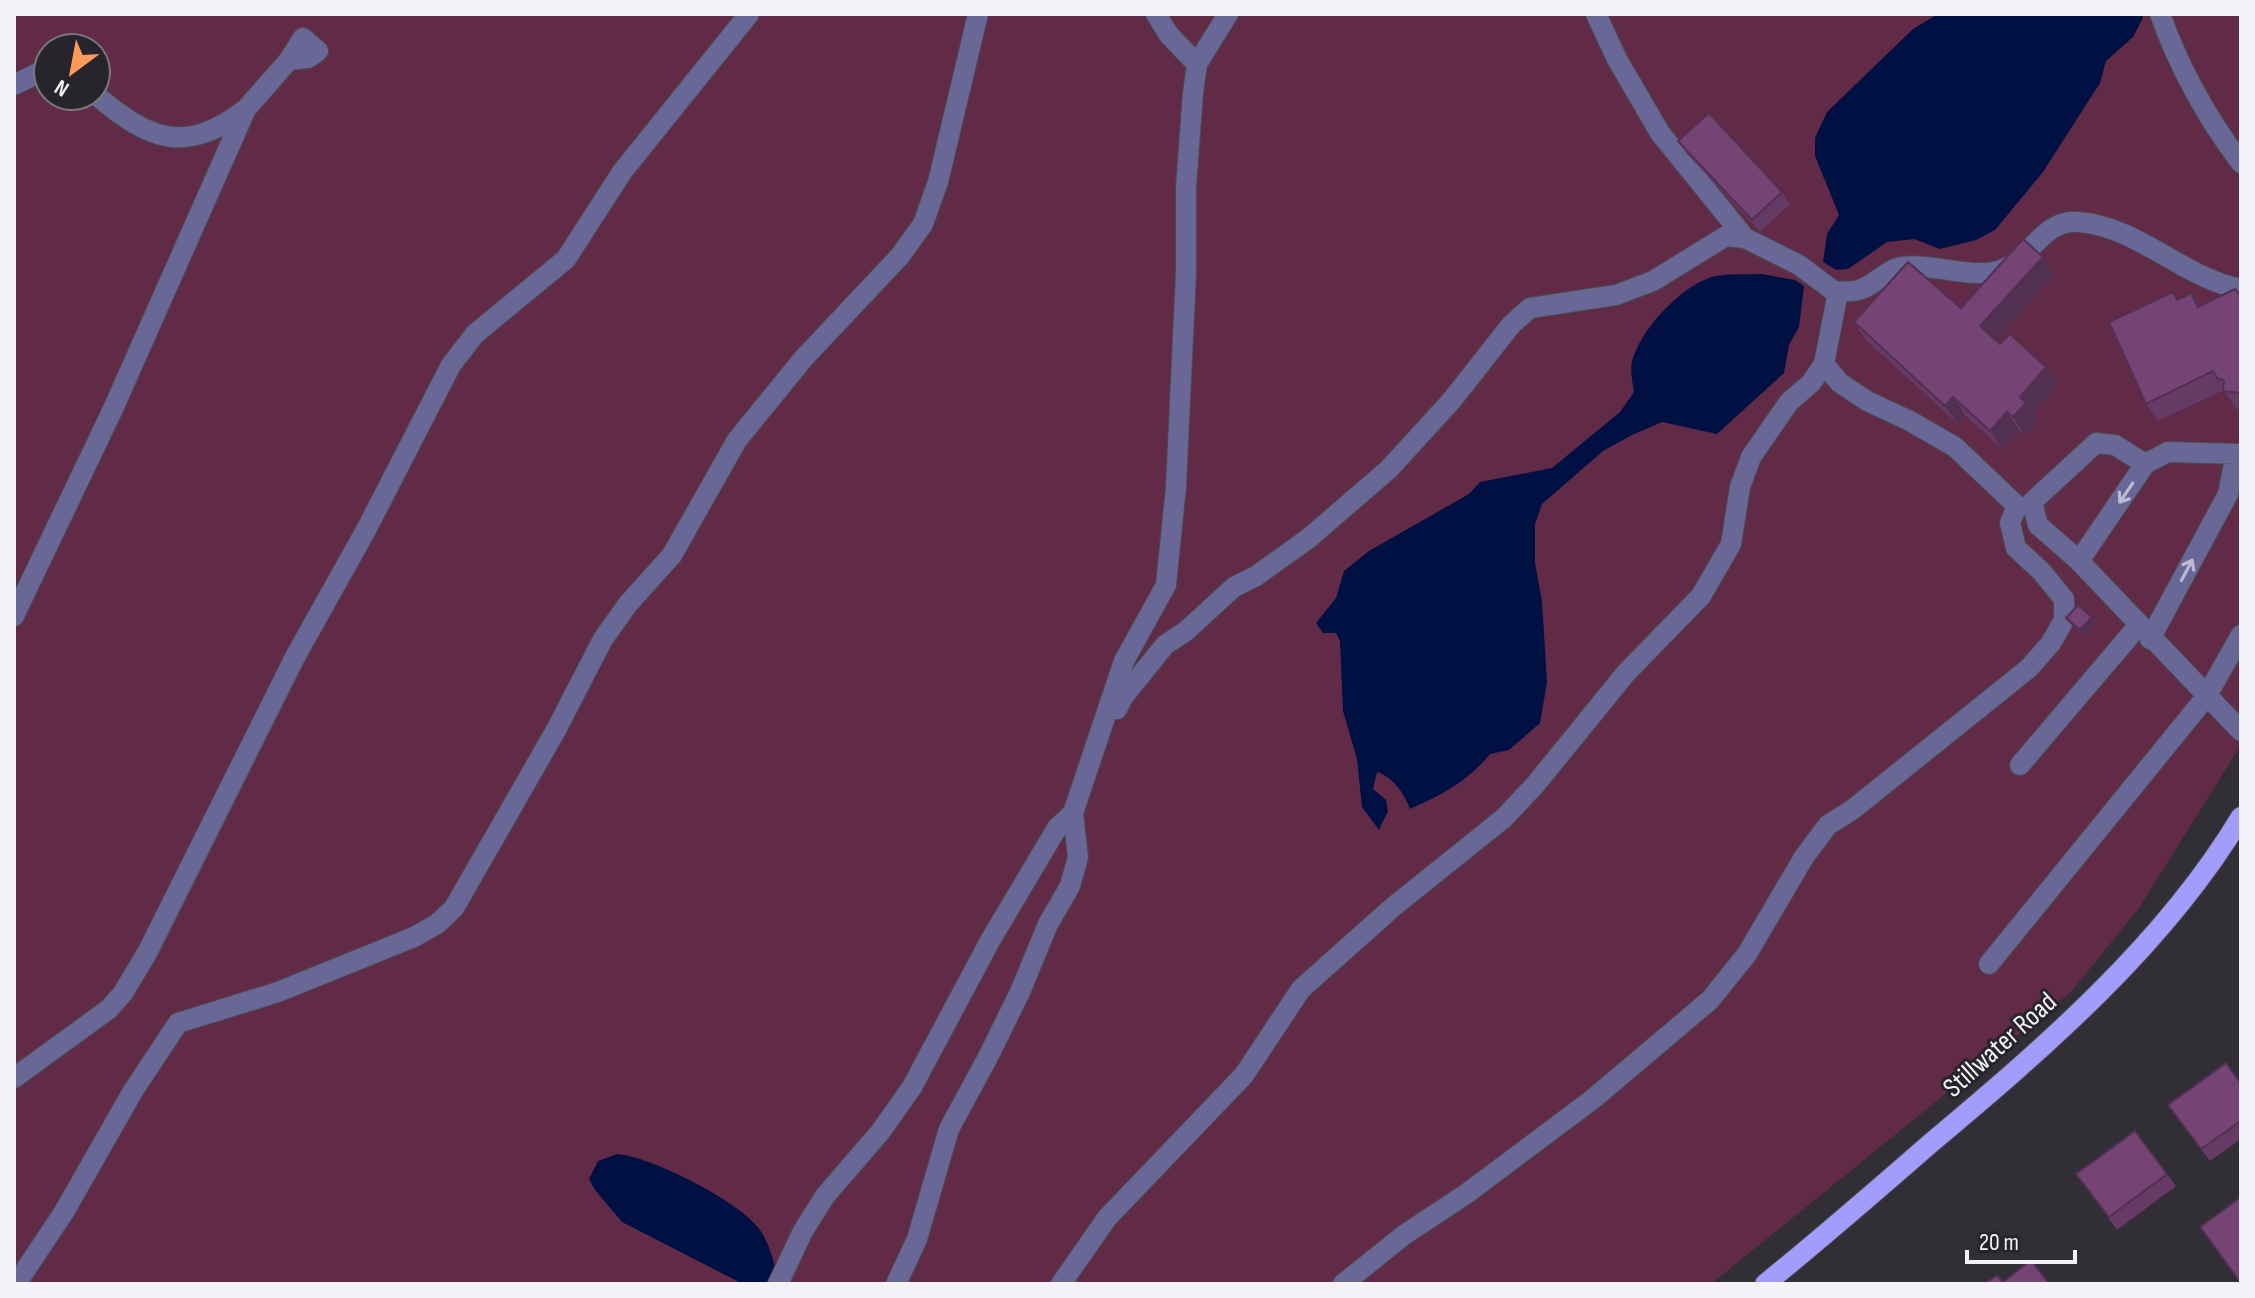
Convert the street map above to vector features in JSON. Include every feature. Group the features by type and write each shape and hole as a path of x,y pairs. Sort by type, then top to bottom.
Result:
{"main road":[{"name":"Stillwater Road","path":"1765,1284 2009,1078 2105,985 2137,953 2198,881 2241,817"}],"lane":[{"path":"14,1078 109,1009 123,993 147,953 295,657 366,530 451,365 475,334 566,259 622,172 749,14"},
{"path":"16,1284 64,1212 133,1091 178,1023 278,992 400,943 437,924 454,908 556,730 603,639 628,604 672,555 737,440 803,359 900,256 923,224 938,182 978,14"},
{"path":"1156,14 1169,35 1197,64"},
{"path":"896,1284 917,1239 949,1129 1020,992 1048,924 1070,886 1078,857 1073,813 1124,661 1166,585 1171,554 1186,273 1186,187 1197,64 1228,14"},
{"path":"1596,14 1617,59 1660,133 1745,238"},
{"path":"2160,14 2174,52 2208,114 2241,163"},
{"path":"112,106 148,132 171,138 197,136 225,124 246,109 289,60"},
{"path":"14,85 32,76"},
{"path":"14,616 113,409 246,109"},
{"path":"1091,763 1123,697 1165,645 1186,631 1234,587 1256,576 1309,538 1389,469 1452,400 1511,325 1530,308 1616,295 1653,281 1726,236 1745,238 1775,251 1838,292 1861,289 1900,267 1993,272 2017,263 2050,228 2077,222 2111,230 2192,272 2225,286 2241,289"},
{"path":"1061,1284 1107,1218 1244,1075 1301,989 1393,907 1504,818 1535,785 1626,673 1701,596 1731,544 1740,487 1751,457 1789,402 1811,383 1824,364 1838,292"},
{"path":"1824,364 1840,383 1867,401 1955,447 2025,504 2038,525 2079,561 2241,731"},
{"path":"1343,1284 1404,1235 1466,1194 1593,1099 1710,1000 1747,954 1804,857 1828,825 1852,810 1969,715 1996,697 2029,668 2064,620 2064,599 2041,571 2016,548 2010,523 2025,504 2096,443 2115,445 2145,464"},
{"path":"2020,765 2144,632 2228,494 2238,454 2168,452 2145,464 2079,561"},
{"path":"1989,964 2206,697 2241,635"},
{"path":"778,1284 803,1231 825,1196 881,1131 912,1087 991,939 1057,828 1073,813"}],"shaded area":[{"path":"14,14 2241,14 2241,745 2139,908 2071,992 1711,1284 14,1284"},
{"path":"1938,14 2142,14 2143,18 2133,37 2106,61 2100,83 2043,172 1995,230 1976,240 1940,249 1914,239 1887,242 1848,269 1836,270 1823,262 1827,234 1839,215 1815,156 1815,138 1827,112 1913,29"},
{"path":"1762,274 1795,280 1804,286 1799,327 1789,345 1784,373 1717,434 1662,422 1603,451 1542,504 1535,524 1535,563 1542,601 1547,682 1540,723 1509,750 1490,754 1454,786 1410,809 1397,786 1377,772 1373,789 1386,800 1388,811 1379,830 1362,807 1357,759 1343,711 1340,641 1336,633 1323,633 1316,623 1336,598 1344,571 1369,551 1469,494 1480,482 1552,468 1620,412 1634,392 1631,373 1639,343 1666,308 1689,289 1712,277"},
{"path":"617,1154 650,1163 691,1180 745,1214 760,1230 771,1253 776,1271 769,1284 741,1283 622,1222 589,1179 598,1161"}],"building":[{"path":"1709,113 1782,192 1752,220 1678,141"},
{"path":"2023,239 2043,257 1980,326 2000,344 2010,334 2046,367 2020,397 2026,403 2013,417 2007,412 1990,431 1953,397 1945,406 1854,322 1908,262 1961,308"},
{"path":"2235,289 2241,296 2241,393 2223,391 2224,380 2218,379 2213,371 2146,404 2109,322 2173,292 2177,300 2191,293 2198,307"},
{"path":"2078,605 2092,617 2080,630 2066,618"},
{"path":"2226,1063 2241,1084 2241,1121 2201,1149 2168,1105"},
{"path":"2135,1131 2167,1174 2109,1217 2076,1174"},
{"path":"2241,1197 2241,1283 2200,1227"},
{"path":"2031,1260 2049,1284 1984,1284 1997,1275 2003,1282"}]}
